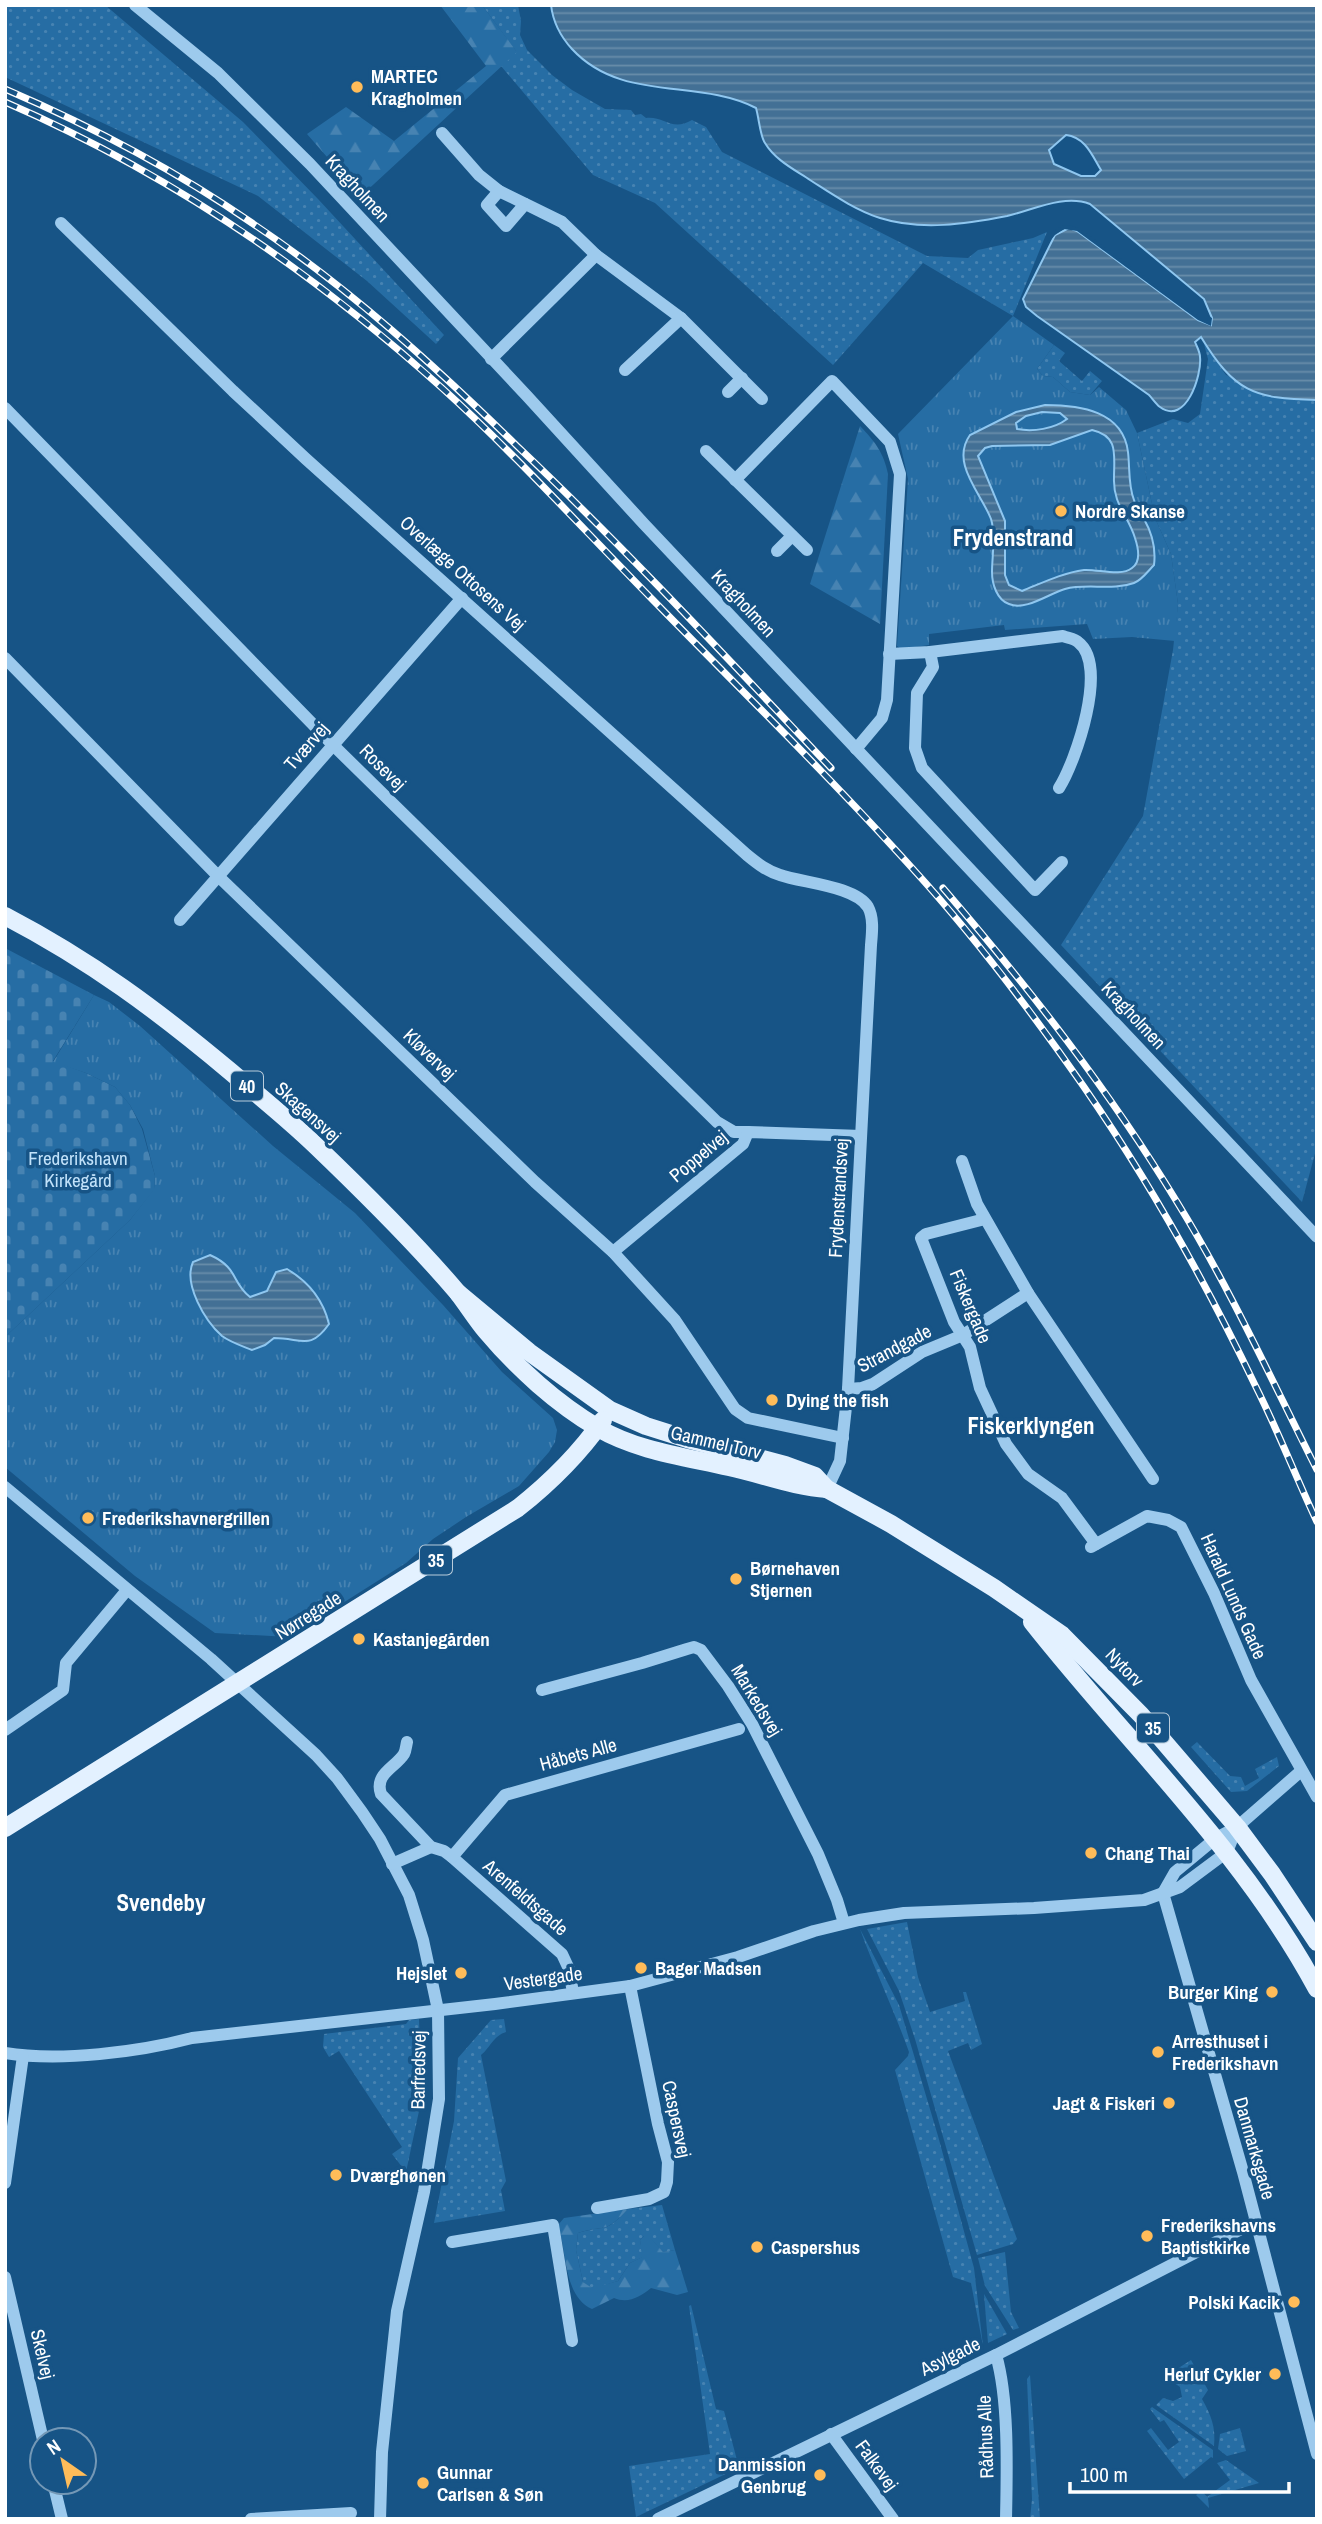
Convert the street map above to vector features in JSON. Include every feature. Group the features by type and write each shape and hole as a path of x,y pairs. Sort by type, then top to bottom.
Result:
{"main road":[{"name":"Skagensvej","path":"5,916 52,941 115,981 191,1039 312,1143 458,1293 487,1332 516,1364 554,1397 597,1428"},
{"name":"Skagensvej","path":"458,1293 529,1352 610,1410"},
{"name":"Nørregade","path":"5,1828 519,1508 550,1483 610,1410"},
{"name":"Gammel Torv","path":"610,1410 646,1426 816,1476 827,1489 902,1530 995,1588 1056,1640"},
{"name":"Gammel Torv","path":"597,1428 624,1441 669,1454 773,1477 804,1488 827,1489"},
{"name":"Nytorv","path":"1056,1640 1141,1715 1237,1827"},
{"name":"35","path":"1056,1640 1222,1845 1267,1907 1317,1989"},
{"name":"35","path":"1237,1827 1317,1942"}],"street":[{"name":"Kragholmen","path":"135,5 179,40 251,105 310,164 856,749 1317,1237"},
{"path":"443,133 479,175 499,191 562,222 596,255 681,318 762,399"},
{"path":"499,191 487,205 506,226 525,204"},
{"name":"Overlæge Ottosens Vej","path":"61,223 233,391 763,868 802,882 852,893 867,906"},
{"path":"491,359 596,255"},
{"path":"625,370 681,318"},
{"path":"728,392 742,378"},
{"path":"735,480 832,381 890,442 900,474 887,701 882,718 856,749"},
{"name":"Rosevej","path":"5,408 333,744 717,1122 734,1132 748,1132"},
{"path":"706,451 807,550"},
{"path":"777,551 792,536"},
{"name":"Tværvej","path":"180,920 462,598"},
{"path":"889,654 930,652 1063,636 1077,640 1088,661 1091,694 1069,773 1059,788"},
{"path":"930,652 933,667 917,693 915,748 922,768 1035,890 1062,862"},
{"name":"Kløvervej","path":"5,658 218,876 535,1182 612,1252 674,1320 735,1409 748,1418 843,1438"},
{"name":"Frydenstrandsvej","path":"827,1489 841,1461 848,1389 872,920 867,906"},
{"name":"Poppelvej","path":"612,1252 743,1144 748,1132 861,1136"},
{"path":"962,1161 985,1219 1028,1293 1153,1479"},
{"name":"Fiskergade","path":"985,1219 926,1234 920,1238 954,1322 970,1347 980,1388 1006,1444 1028,1474 1062,1498 1092,1546"},
{"name":"Strandgade","path":"848,1389 873,1384 922,1352 963,1335 1028,1293"},
{"name":"Barfredsvej","path":"5,1487 238,1684 308,1747 337,1778 362,1812 409,1895 426,1952 438,2010 439,2099 424,2192 397,2311 382,2452 380,2519"},
{"name":"Harald Lunds Gade","path":"1092,1546 1147,1516 1168,1520 1181,1527 1214,1593 1251,1680 1317,1797"},
{"path":"5,1730 63,1690 66,1663 127,1590"},
{"name":"Markedsvej","path":"542,1690 687,1648 701,1650 729,1686 752,1724 818,1854 838,1900 844,1923"},
{"name":"Håbets Alle","path":"452,1857 505,1795 739,1729"},
{"name":"Arenfeldtsgade","path":"407,1742 403,1755 387,1770 381,1780 381,1794 431,1847 452,1857 562,1954 569,1969 572,1993"},
{"path":"1163,1893 1180,1887 1237,1827 1301,1771"},
{"path":"1163,1893 1175,1872 1222,1845"},
{"path":"392,1864 431,1847"},
{"name":"Vestergade","path":"5,2053 23,2056 88,2054 192,2038 630,1986 738,1957 844,1923 904,1913 1079,1906 1144,1900 1163,1893"},
{"name":"Danmarksgade","path":"1163,1893 1255,2222 1311,2406 1317,2454"},
{"name":"Caspersvej","path":"597,2208 649,2199 664,2192 667,2182 668,2162 630,1986"},
{"path":"5,2183 23,2056"},
{"name":"Asylgade","path":"658,2519 673,2515 831,2434 996,2355 1255,2222"},
{"path":"452,2242 553,2225 572,2341"},
{"name":"Skelvej","path":"5,2277 40,2426"},
{"name":"Rådhus Alle","path":"996,2355 1002,2376 1006,2519"},
{"name":"Falkevej","path":"831,2434 893,2519"},
{"path":"56,2496 62,2519"},
{"path":"251,2519 351,2513"}],"green space":[{"path":"5,5 105,5 243,122 444,335 436,344 367,281 258,196 5,77"},
{"path":"440,5 482,5 517,52 361,196 307,134 346,107 394,141 486,66"},
{"path":"482,5 518,5 520,35 527,50 552,75 605,109 631,110 635,115 641,114 646,118 673,124 692,120 706,127 722,152 927,256 968,258 978,250 1033,238 1047,232 1013,316 923,263 833,365 655,203 593,175 501,66 516,51"},
{"path":"1013,316 1054,345 1037,369 1043,376 1053,377 1070,392 1090,395 1099,387 1126,410 1137,433 1155,518 1171,554 1178,604 1175,641 1132,637 1093,639 1087,624 1005,630 1004,625 929,634 929,645 901,649 897,646 908,479 898,434"},
{"path":"1204,344 1226,375 1289,399 1317,400 1317,1146 1302,1202 1061,945 1143,816 1173,650 1178,604 1171,554 1155,518 1137,433 1173,419 1188,423 1200,414 1208,359"},
{"path":"1054,345 1065,353 1059,361 1082,381 1090,371 1102,381 1090,395 1070,392 1053,377 1043,376 1037,369"},
{"path":"860,426 878,448 888,474 880,624 810,584"},
{"name":"Frederikshavn Kirkegård","path":"5,948 94,995 53,1061 115,1087 130,1105 142,1129 155,1176 154,1190 130,1220 5,1337"},
{"path":"94,995 109,1002 140,1026 273,1146 355,1213 443,1305 502,1372 553,1418 557,1430 555,1442 549,1452 519,1486 466,1517 433,1539 406,1563 289,1637 215,1633 135,1576 5,1467 5,1337 130,1220 154,1189 155,1176 143,1129 130,1105 115,1087 86,1073 53,1062"},
{"path":"1197,1742 1230,1776 1241,1777 1245,1786 1259,1778 1255,1769 1277,1757 1279,1766 1247,1791 1231,1792 1191,1747"},
{"path":"907,1922 918,1977 930,2012 965,2001 963,1992 966,1992 982,2044 971,2050 968,2043 948,2051 1017,2239 1013,2244 977,2255 899,1991 867,1929"},
{"path":"860,1929 899,2005 938,2136 974,2268 983,2346 971,2283 953,2277 895,2070 909,2052"},
{"path":"419,2019 419,2111 406,2172 392,2154 402,2147 339,2051 329,2057 323,2047 324,2034 406,2024 409,2020"},
{"path":"504,2019 506,2032 498,2036 481,2055 506,2181 501,2190 505,2211 434,2223 454,2121 458,2058 491,2020"},
{"path":"662,2205 675,2250 663,2252 649,2237 644,2236 640,2240 643,2257 630,2263 618,2281 592,2289 583,2282 576,2250 578,2233 609,2226 628,2209"},
{"path":"628,2209 609,2226 578,2233 576,2250 583,2282 592,2288 618,2281 630,2263 642,2257 640,2240 649,2236 663,2252 675,2250 688,2292 677,2295 651,2288 634,2299 614,2298 592,2309 583,2303 571,2284 558,2225 564,2218"},
{"path":"1005,2252 1011,2312 1019,2328 1013,2330 985,2286 978,2258"},
{"path":"984,2294 1007,2334 988,2343"},
{"path":"691,2305 716,2409 724,2411 738,2464 736,2469 636,2517 629,2466 710,2454 689,2306"},
{"path":"1191,2360 1208,2390 1202,2399 1212,2421 1214,2446 1156,2405 1163,2398 1173,2401 1182,2397 1180,2387 1174,2383 1166,2383 1163,2378"},
{"path":"1030,2375 1040,2519 1030,2519 1032,2499 1027,2379"},
{"path":"1152,2407 1213,2450 1213,2458 1184,2479 1147,2431 1151,2428 1168,2450 1179,2442 1164,2420 1160,2422 1150,2409"},
{"path":"1240,2428 1246,2451 1227,2456 1218,2449 1220,2434"},
{"path":"1226,2460 1259,2483 1208,2498 1209,2508 1196,2495 1202,2491 1207,2497 1230,2480 1217,2463"}],"shaded area":[{"path":"551,5 1317,5 1317,400 1277,397 1247,388 1224,369 1201,337 1195,342 1200,365 1190,396 1178,410 1169,411 1160,407 1149,395 1037,316 1026,307 1023,299 1055,235 1069,228 1077,231 1198,320 1211,325 1212,318 1204,299 1090,204 1080,201 1059,202 1007,216 944,225 911,224 880,218 844,201 780,160 763,140 756,108 733,99 661,88 614,77 592,66 572,49 558,29","holes":["1066,135 1073,136 1087,148 1101,170 1095,176 1081,176 1054,164 1049,150"]},
{"path":"1045,405 1072,407 1098,413 1118,427 1128,452 1132,494 1154,547 1154,565 1140,580 1126,585 1065,589 1037,601 1016,606 1005,602 998,595 992,577 994,538 991,519 969,478 963,456 970,435 1016,412","holes":["1042,412 1060,413 1067,419 1043,429 1017,429 1016,423 1026,416","1092,430 1101,433 1111,442 1114,454 1114,487 1118,503 1135,538 1137,562 1127,571 1076,571 1022,591 1009,585 1005,575 1005,521 978,456 985,448 992,446 1050,445"]},
{"path":"210,1255 226,1265 250,1297 267,1291 276,1272 287,1269 314,1292 329,1324 311,1340 274,1338 252,1350 225,1338 215,1329 197,1302 191,1281 193,1262"}],"pier":[{"path":"1069,225 1079,228 1200,317 1208,321 1207,315 1212,318 1211,326 1198,320 1077,231 1064,229 1044,248 1052,232"}],"railway":[{"path":"5,89 101,134 193,185 288,248 357,301 454,386 598,524 831,768"},
{"path":"5,102 65,130 180,192 289,264 392,345 442,388 522,465 881,834 1002,975 1084,1087 1131,1159 1176,1233 1217,1309 1264,1404 1317,1522"},
{"path":"943,888 1067,1041 1151,1160 1215,1268 1317,1470"}],"place":[{"name":"MARTEC Kragholmen","path":"357,87"},
{"name":"Nordre Skanse","path":"1061,511"},
{"name":"Dying the fish","path":"772,1400"},
{"name":"Frederikshavnergrillen","path":"88,1518"},
{"name":"Børnehaven Stjernen","path":"736,1579"},
{"name":"Kastanjegården","path":"359,1639"},
{"name":"Chang Thai","path":"1091,1853"},
{"name":"Bager Madsen","path":"641,1968"},
{"name":"Hejslet","path":"461,1973"},
{"name":"Burger King","path":"1272,1992"},
{"name":"Arresthuset i Frederikshavn","path":"1158,2052"},
{"name":"Jagt & Fiskeri","path":"1169,2103"},
{"name":"Dværghønen","path":"336,2175"},
{"name":"Frederikshavns Baptistkirke","path":"1147,2236"},
{"name":"Caspershus","path":"757,2247"},
{"name":"Polski Kacik","path":"1294,2302"},
{"name":"Herluf Cykler","path":"1275,2374"},
{"name":"Danmission Genbrug","path":"820,2475"},
{"name":"Gunnar Carlsen & Søn","path":"423,2483"}],"district":[{"name":"Frydenstrand","path":"1013,537"},
{"name":"Fiskerklyngen","path":"1031,1425"},
{"name":"Svendeby","path":"161,1902"}]}
